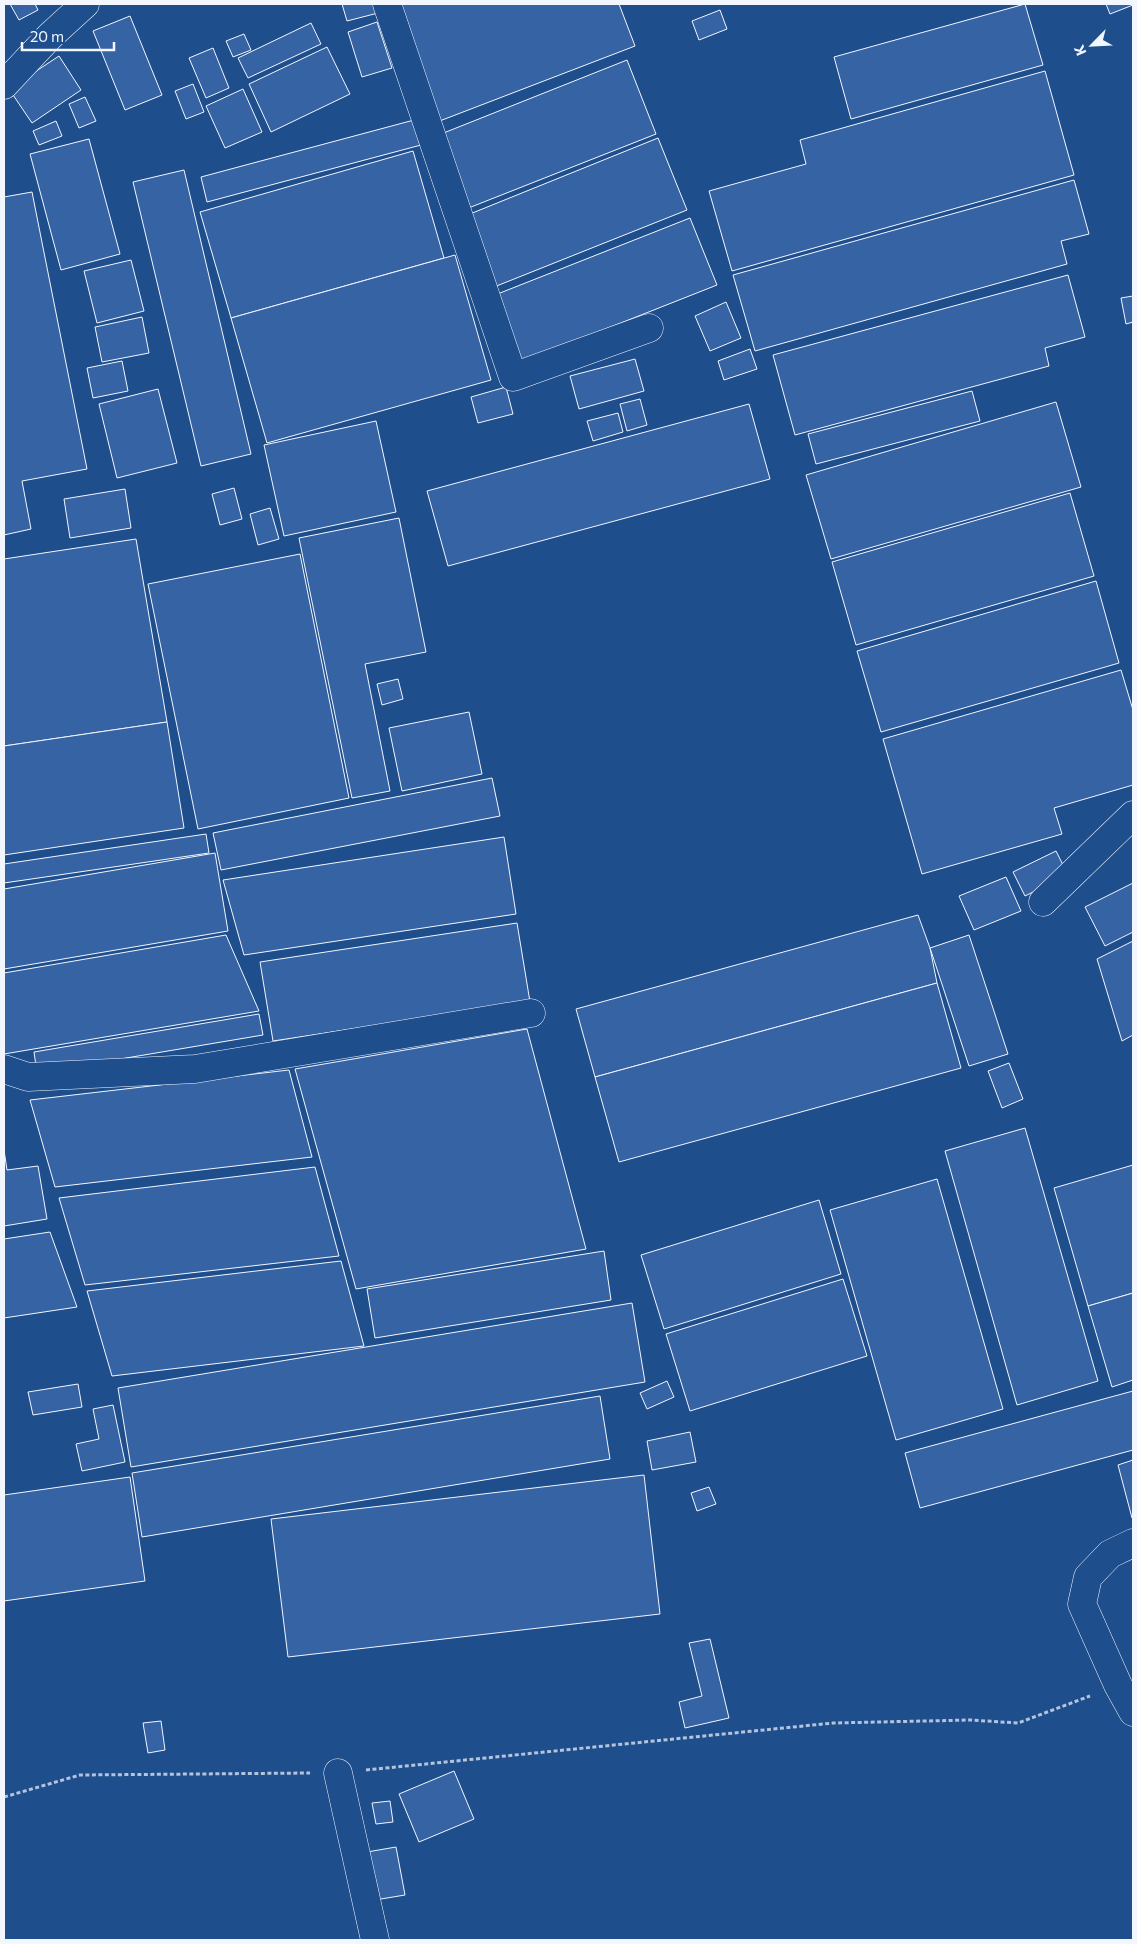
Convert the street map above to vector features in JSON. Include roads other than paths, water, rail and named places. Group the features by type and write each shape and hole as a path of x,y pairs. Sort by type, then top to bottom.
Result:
{"street":[{"path":"4,84 50,36 85,4"},
{"path":"387,4 513,376 648,328"},
{"path":"1043,902 1133,815"},
{"path":"4,1069 28,1077 194,1069 531,1013"},
{"path":"1133,1542 1110,1554 1088,1577 1082,1604 1118,1685 1133,1712"},
{"path":"338,1773 375,1940"}]}
